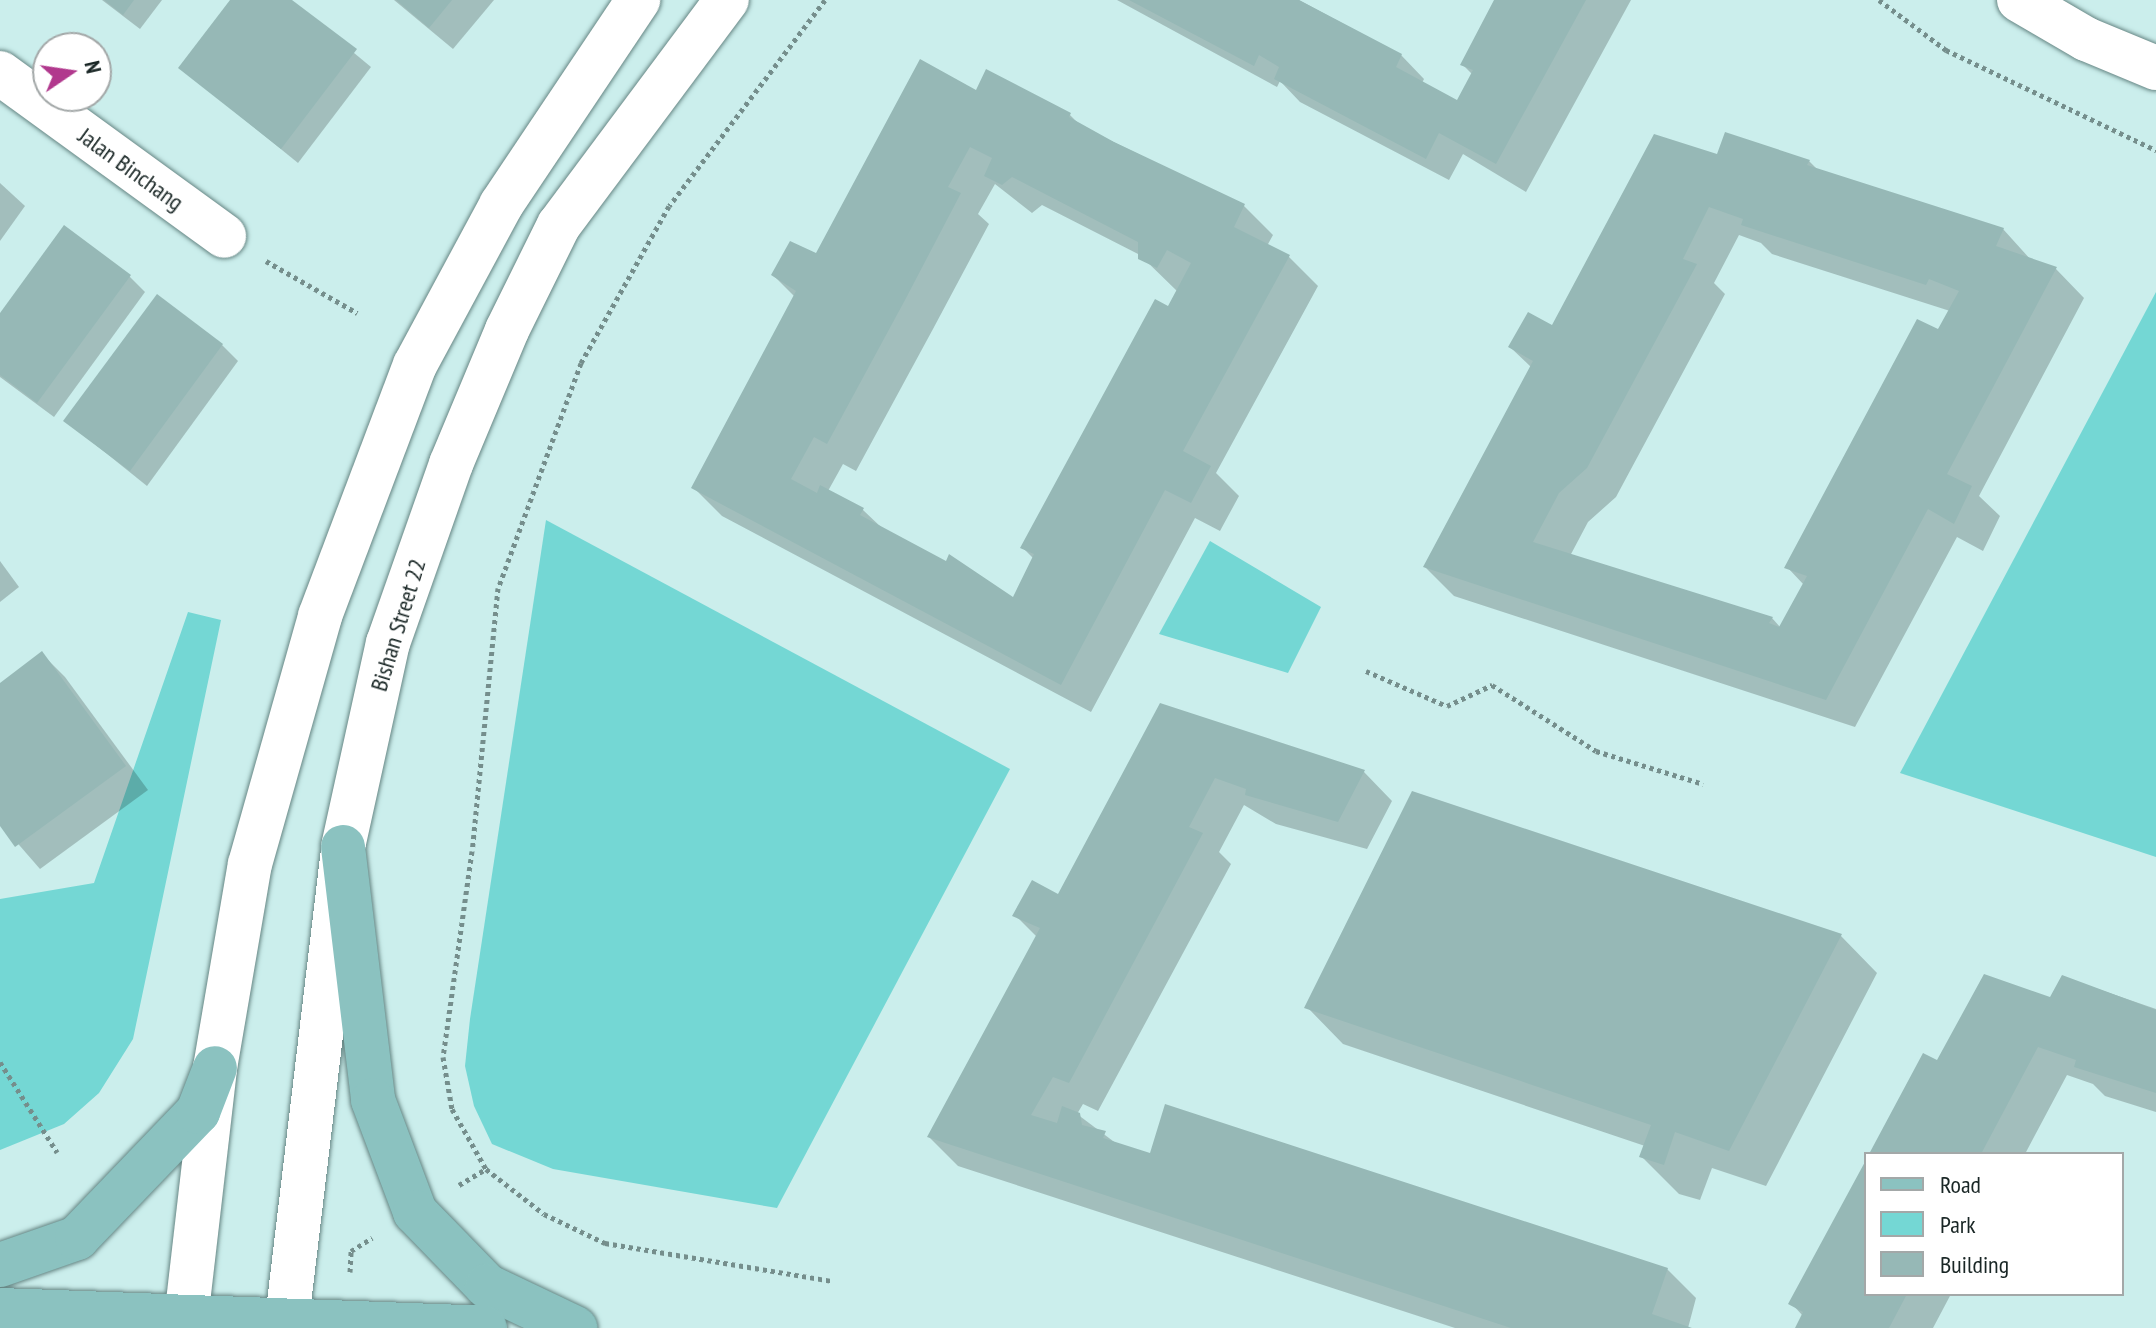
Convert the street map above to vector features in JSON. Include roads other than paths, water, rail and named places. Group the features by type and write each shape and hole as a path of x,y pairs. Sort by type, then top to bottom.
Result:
{"main road":[{"path":"186,1323 215,1068 250,864 320,616 415,365 501,205 638,0"},
{"name":"Bishan Street 22","path":"286,1324 343,847 388,643 451,464 507,330 559,225 727,0"},
{"path":"2019,0 2086,39 2156,68"},
{"name":"Jalan Binchang","path":"0,73 224,236"},
{"path":"343,847 373,1100 415,1212 487,1286 575,1328"},
{"path":"0,1265 77,1238 198,1112 215,1068"},
{"path":"0,1310 186,1323 485,1328"}]}
